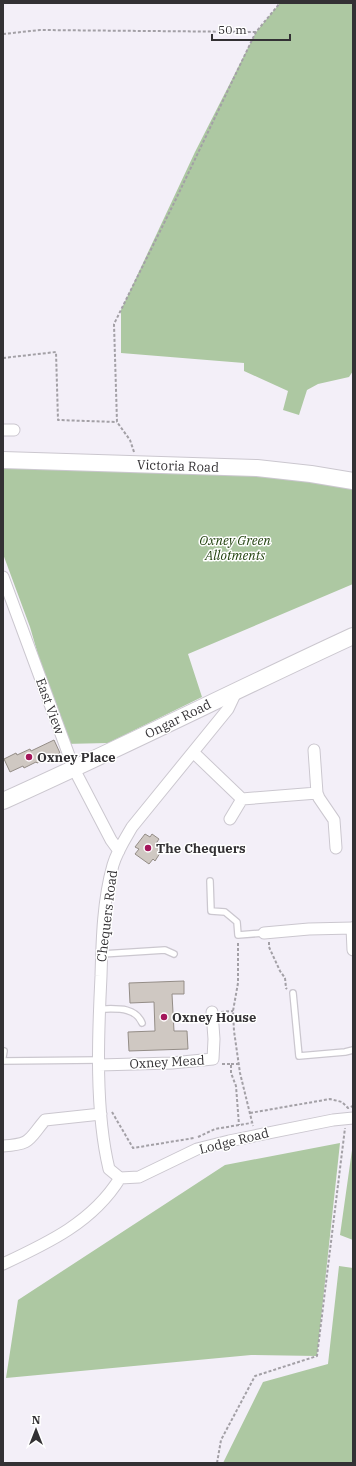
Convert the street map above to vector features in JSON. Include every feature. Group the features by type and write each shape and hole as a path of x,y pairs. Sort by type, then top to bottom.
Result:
{"street":[{"name":"Victoria Road","path":"3,460 258,468 311,474 353,481"},
{"name":"East View","path":"4,582 74,769 111,840 119,851"},
{"name":"Ongar Road","path":"3,801 74,769 238,689 353,636"},
{"name":"Chequers Road","path":"120,1178 109,1169 105,1155 101,1114 99,1062 102,954 106,901 113,864 132,827 228,709 238,689"},
{"path":"314,750 317,793 334,820 336,848"},
{"path":"193,752 242,799 317,793"},
{"path":"230,819 242,799"},
{"path":"266,933 309,929 352,928 353,950"},
{"name":"Oxney Mead","path":"99,1062 172,1062 213,1059 214,1039 212,1012"},
{"path":"3,1146 28,1141 45,1120 101,1114"},
{"name":"Lodge Road","path":"120,1178 126,1179 139,1177 197,1149 255,1135 350,1119"},
{"path":"3,1264 78,1224 112,1191 120,1178"}],"lane":[{"path":"210,881 211,911 225,912 237,922 238,935 266,933"},
{"path":"102,954 165,950 174,954"},
{"path":"293,993 299,1056 353,1050"},
{"path":"100,1009 129,1010 140,1017 142,1023"},
{"path":"3,1061 99,1062"}],"path":[{"path":"139,465 130,440 117,422 114,324 256,32 280,3"},
{"path":"3,34 40,30 256,32"},
{"path":"3,358 56,352 58,420 117,422"},
{"path":"266,933 269,947 280,971 285,978 286,988 293,993"},
{"path":"238,935 238,984 233,1011 238,1064 255,1135"},
{"path":"213,1059 221,1064 238,1064"},
{"path":"230,1064 236,1086 239,1125"},
{"path":"100,1097 107,1105 133,1148 196,1138 215,1130 252,1123"},
{"path":"250,1113 330,1099 342,1102 348,1108 353,1106"},
{"path":"217,1463 221,1440 255,1376 317,1356 350,1119"}],"green space":[{"path":"280,3 353,3 353,371 349,377 318,384 307,390 299,415 283,410 288,391 244,371 244,363 121,353 121,310 195,152 256,32"},
{"name":"Oxney Green Allotments","path":"3,460 353,481 353,584 188,654 202,697 108,743 64,744 30,627 3,554"},
{"path":"340,1143 317,1356 251,1355 6,1378 18,1300 225,1165"},
{"path":"353,1143 353,1240 340,1235"},
{"path":"339,1266 353,1268 353,1463 223,1463 263,1382 328,1364"}],"building":[{"name":"Oxney Place","path":"54,740 60,753 24,768 23,766 10,772 4,759 16,753 17,755 30,749 31,751"},
{"name":"The Chequers","path":"145,834 150,837 152,834 159,839 155,845 162,850 155,861 153,859 149,864 135,854 139,849 135,847"},
{"name":"Oxney House","path":"184,981 184,994 172,994 174,1031 187,1031 188,1049 129,1051 128,1032 155,1031 154,1002 130,1003 129,983"}],"place":[{"name":"Oxney Place","path":"29,757"},
{"name":"The Chequers","path":"148,848"},
{"name":"Oxney House","path":"164,1017"}]}
